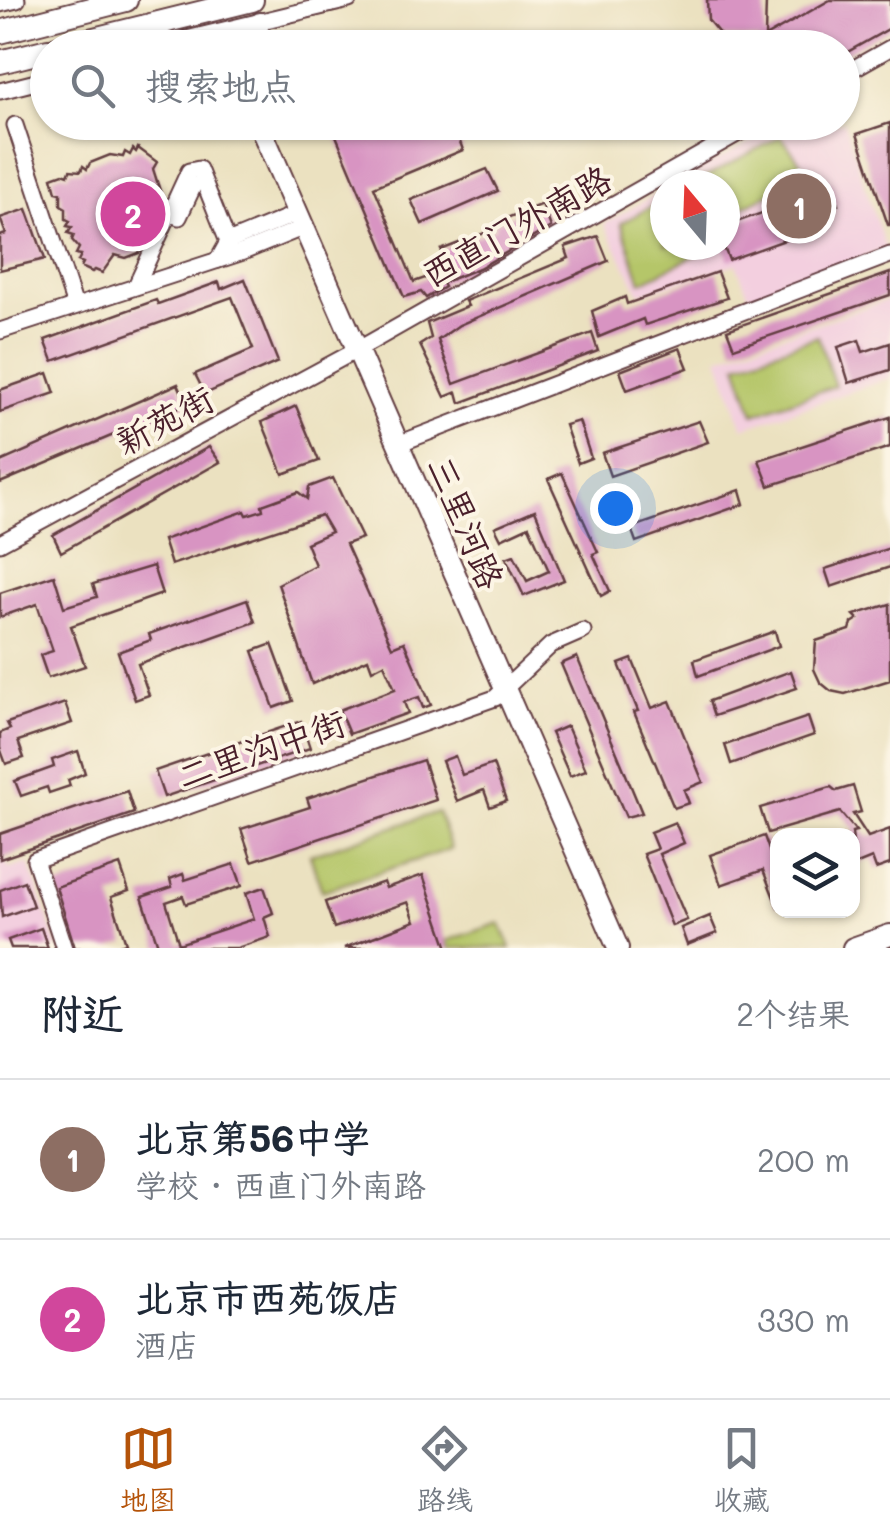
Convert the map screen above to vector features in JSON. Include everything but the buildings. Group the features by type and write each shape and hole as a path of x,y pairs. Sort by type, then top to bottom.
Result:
{"highway":[{"path":"0,32 126,0"},
{"path":"130,30 252,0"},
{"path":"0,62 30,54"}],"main road":[{"path":"254,30 260,23"},
{"name":"三里河路","path":"253,140 294,223 500,694 618,948"},
{"name":"三里河路","path":"264,140 294,223"},
{"name":"三里河路","path":"351,353 398,444 604,948"},
{"path":"853,948 890,935"}],"street":[{"path":"0,4 17,0"},
{"path":"233,30 349,0"},
{"path":"860,64 890,48"},
{"path":"0,92 30,84"},
{"path":"15,125 75,306"},
{"name":"西直门外南路","path":"351,353 726,140"},
{"path":"136,286 188,171 199,169 228,242"},
{"path":"170,212 179,217 194,185"},
{"path":"218,260 228,242 294,223"},
{"path":"0,331 218,260 294,223"},
{"path":"398,444 890,256"},
{"name":"新苑街","path":"0,543 351,353"},
{"path":"500,694 551,644 583,632"},
{"name":"二里沟中街","path":"64,948 34,860 500,694"}],"shaded area":[{"path":"754,140 850,140 886,249 751,301 736,264 640,294 604,224 650,198 650,260 740,260 740,170 700,170"},
{"path":"890,299 890,378 743,428 719,357"},
{"path":"0,845 9,869 29,863 58,948 0,948"}],"green space":[{"path":"774,140 784,140 810,175 740,208 740,170 719,170"},
{"path":"650,207 650,260 686,260 641,282 621,223"},
{"path":"818,336 835,386 754,414 737,364"},
{"path":"438,812 451,849 322,891 310,855"},
{"path":"500,923 511,948 448,948 446,941"}],"place":[{"name":"北京第56中学","path":"799,206"},
{"name":"北京市西苑饭店","path":"133,214"}]}
